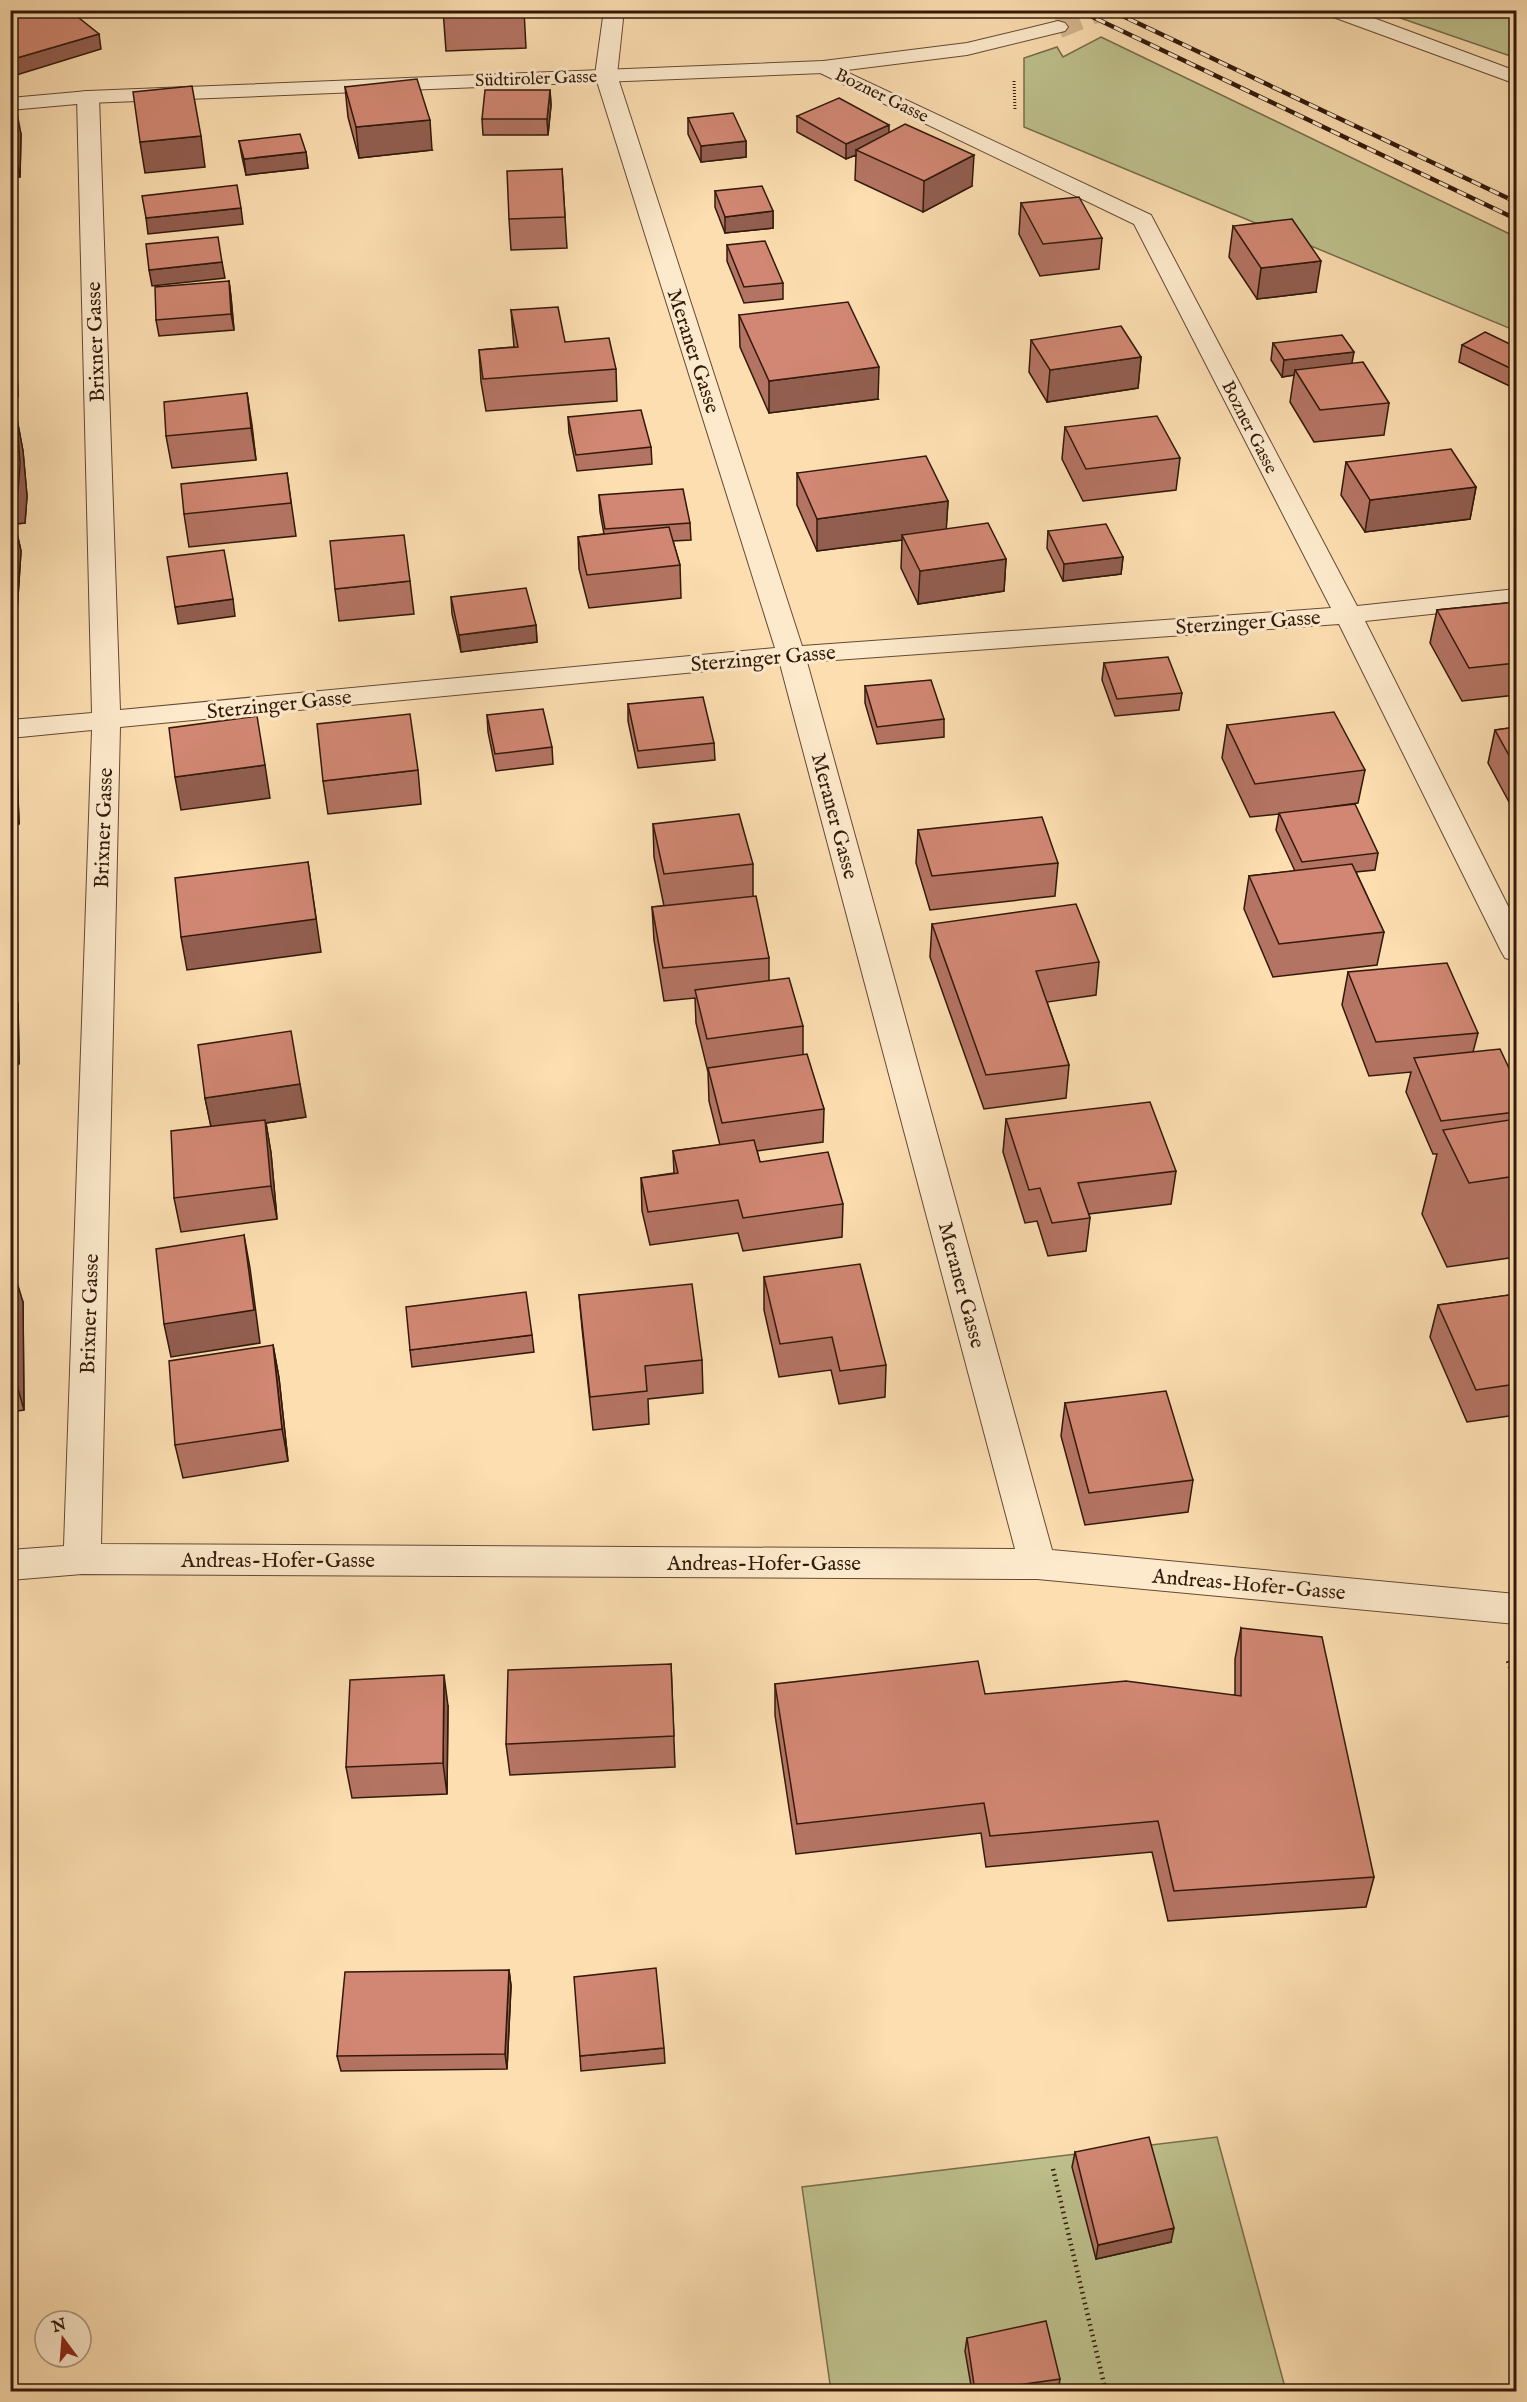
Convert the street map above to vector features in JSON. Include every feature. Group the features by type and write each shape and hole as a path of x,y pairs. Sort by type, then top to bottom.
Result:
{"street":[{"path":"606,75 614,10"},
{"path":"1332,10 1516,78"},
{"name":"Südtiroler Gasse","path":"10,104 88,97 823,67 967,50 1058,27"},
{"name":"Bozner Gasse","path":"823,67 1143,220 1348,615 1516,951"},
{"name":"Meraner Gasse","path":"606,75 791,655 1037,1564"},
{"name":"Brixner Gasse","path":"82,1559 106,721 88,97"},
{"name":"Sterzinger Gasse","path":"10,729 791,655 1348,615 1516,597"},
{"name":"Andreas-Hofer-Gasse","path":"10,1565 82,1559 1037,1564 1516,1610"}],"path":[{"path":"1012,39 1017,160"},
{"path":"1053,2169 1106,2391"}],"green space":[{"path":"1380,11 1516,11 1516,58"},
{"path":"1101,37 1516,237 1516,331 1024,127 1024,58 1057,47 1063,57"},
{"path":"1217,2137 1286,2391 831,2391 802,2187"}],"building":[{"path":"10,10 69,10 99,34 10,60"},
{"path":"417,79 430,120 356,127 345,87"},
{"path":"192,86 201,136 140,142 133,92"},
{"path":"485,90 550,90 547,119 482,119"},
{"path":"839,98 889,125 846,144 797,116"},
{"path":"15,103 14,147 10,147 10,104"},
{"path":"733,113 746,141 701,146 688,118"},
{"path":"905,124 974,155 924,181 856,150"},
{"path":"300,134 306,152 244,159 239,141"},
{"path":"562,169 565,217 509,219 507,171"},
{"path":"237,185 241,208 146,218 142,196"},
{"path":"762,186 773,211 725,217 715,191"},
{"path":"1079,197 1102,238 1043,244 1021,203"},
{"path":"1292,219 1321,261 1261,268 1233,226"},
{"path":"218,237 222,262 149,270 146,244"},
{"path":"765,241 783,283 744,287 727,245"},
{"path":"229,281 231,314 156,320 155,287"},
{"path":"848,302 879,367 769,381 739,315"},
{"path":"558,307 565,342 609,338 616,369 483,379 479,350 518,347 511,310"},
{"path":"1121,326 1141,357 1050,370 1031,340"},
{"path":"1485,332 1516,347 1516,371 1462,345"},
{"path":"1342,335 1354,352 1284,360 1273,343"},
{"path":"10,357 14,357 15,380 10,381"},
{"path":"1363,362 1389,403 1320,410 1295,370"},
{"path":"247,393 251,428 166,436 164,402"},
{"path":"641,410 651,447 576,455 568,417"},
{"path":"1157,416 1180,458 1086,469 1065,427"},
{"path":"17,419 20,464 18,491 10,492 10,420"},
{"path":"1451,449 1476,487 1370,500 1346,462"},
{"path":"926,456 948,501 817,519 797,473"},
{"path":"287,473 291,503 184,514 181,484"},
{"path":"683,489 690,523 605,529 599,495"},
{"path":"10,518 14,518 10,571"},
{"path":"988,523 1006,559 920,571 902,535"},
{"path":"1106,524 1123,557 1064,564 1048,531"},
{"path":"669,527 680,565 587,575 578,537"},
{"path":"404,535 410,581 335,589 330,541"},
{"path":"224,550 233,599 175,607 167,557"},
{"path":"526,588 536,625 459,635 451,597"},
{"path":"1516,602 1516,663 1469,668 1437,610"},
{"path":"1168,657 1182,693 1117,699 1104,663"},
{"path":"931,680 944,719 877,727 865,686"},
{"path":"703,697 714,743 638,751 628,704"},
{"path":"543,709 552,747 495,754 487,715"},
{"path":"1334,712 1365,770 1255,784 1227,725"},
{"path":"410,714 418,770 323,781 317,724"},
{"path":"257,716 265,765 175,777 169,728"},
{"path":"1516,727 1516,768 1495,730"},
{"path":"1355,804 1378,853 1302,862 1279,813"},
{"path":"739,814 753,864 664,874 653,824"},
{"path":"1042,817 1058,863 932,876 918,830"},
{"path":"308,862 316,919 181,937 175,878"},
{"path":"1352,864 1384,932 1279,944 1249,876"},
{"path":"756,896 769,958 663,968 652,907"},
{"path":"1076,904 1099,962 1036,971 1069,1065 986,1075 932,924"},
{"path":"1447,963 1478,1033 1376,1042 1348,972"},
{"path":"789,978 803,1026 707,1039 695,990"},
{"path":"291,1031 300,1084 205,1098 198,1045"},
{"path":"1500,1049 1516,1083 1516,1112 1441,1121 1414,1058"},
{"path":"807,1054 824,1109 722,1123 708,1068"},
{"path":"1150,1102 1176,1171 1078,1183 1090,1218 1052,1223 1040,1188 1029,1190 1006,1119"},
{"path":"1516,1119 1516,1176 1469,1183 1443,1130"},
{"path":"265,1120 271,1186 174,1198 171,1131"},
{"path":"754,1140 760,1162 828,1152 843,1204 743,1218 738,1200 648,1212 641,1178 678,1173 673,1151"},
{"path":"244,1235 254,1310 164,1324 156,1249"},
{"path":"860,1264 886,1365 840,1371 832,1337 780,1344 764,1277"},
{"path":"13,1269 15,1378 10,1378 10,1270"},
{"path":"692,1284 702,1360 645,1366 647,1391 590,1397 579,1295"},
{"path":"526,1292 532,1335 410,1350 406,1307"},
{"path":"1516,1294 1516,1384 1476,1390 1438,1305"},
{"path":"273,1345 282,1429 175,1445 169,1361"},
{"path":"1166,1391 1193,1480 1089,1493 1065,1403"},
{"path":"1241,1628 1322,1637 1374,1877 1174,1891 1158,1821 990,1836 984,1803 797,1824 775,1684 978,1661 985,1694 1126,1681 1241,1696"},
{"path":"671,1664 674,1736 506,1744 508,1670"},
{"path":"444,1675 443,1763 346,1767 350,1680"},
{"path":"656,1968 664,2048 580,2056 574,1977"},
{"path":"509,1970 505,2054 337,2056 345,1972"},
{"path":"1149,2137 1174,2228 1098,2245 1075,2152"},
{"path":"1046,2321 1060,2379 975,2391 967,2338"}],"tunnel":[{"path":"1058,27 1100,10"}],"railway":[{"path":"1078,10 1516,219"},
{"path":"1110,10 1516,202"}]}
